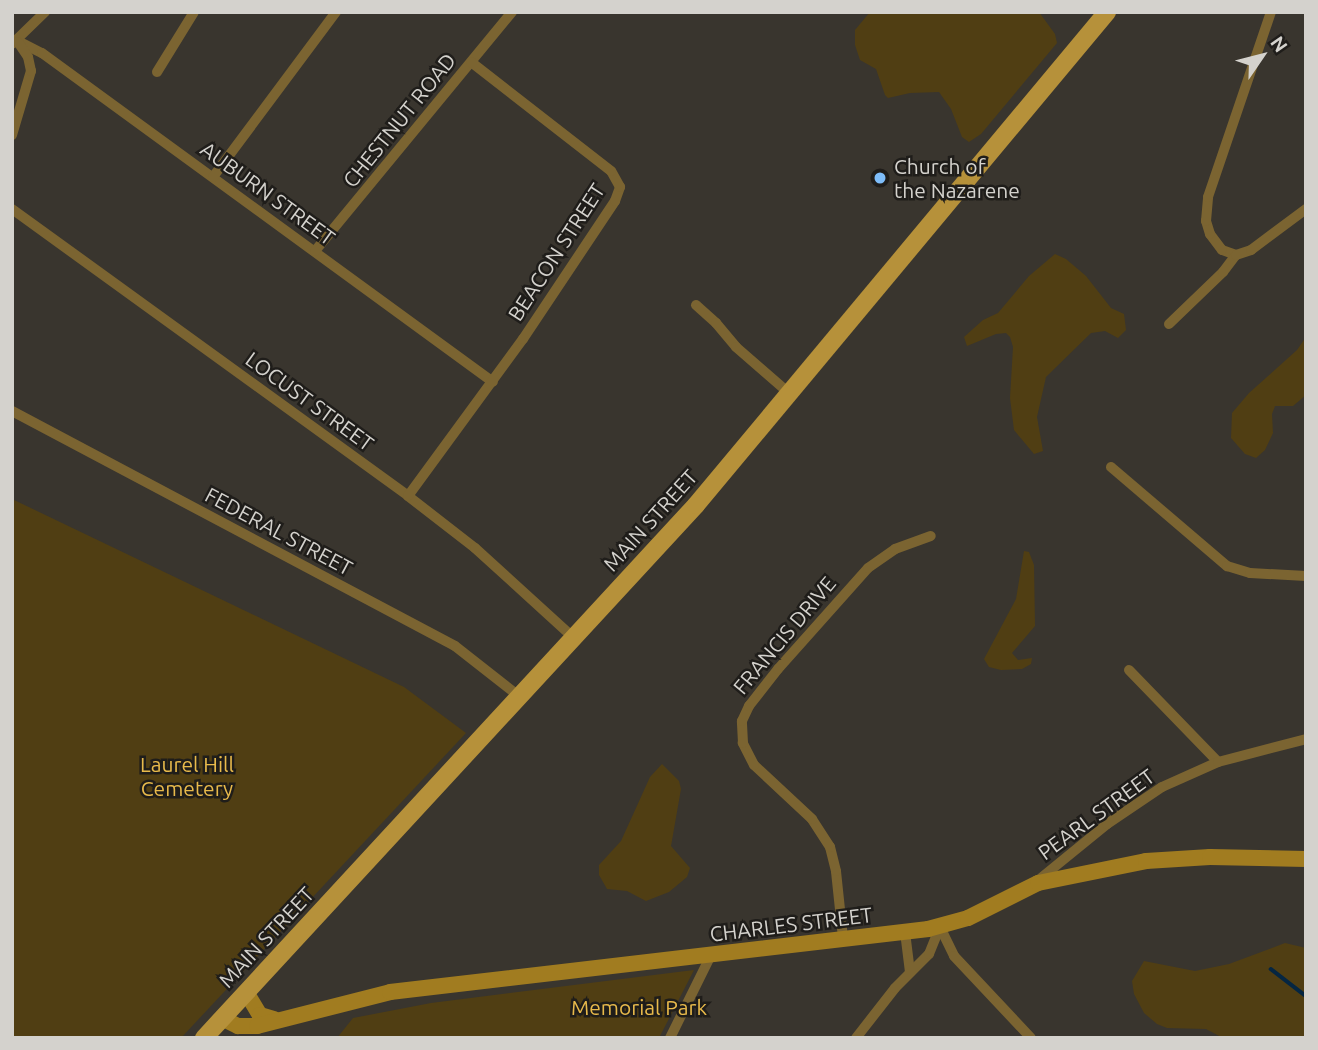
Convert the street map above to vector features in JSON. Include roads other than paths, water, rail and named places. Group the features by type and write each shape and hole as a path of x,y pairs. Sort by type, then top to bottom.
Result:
{"main road":[{"name":"MAIN STREET","path":"204,1038 696,505 1107,12"}],"street":[{"path":"12,135 31,71 28,57 14,42 45,12"},
{"path":"156,72 194,12"},
{"path":"213,177 336,12"},
{"name":"CHESTNUT ROAD","path":"315,251 512,12"},
{"path":"1236,255 1223,250 1210,234 1206,221 1208,197 1271,12"},
{"name":"AUBURN STREET","path":"14,42 42,53 493,382"},
{"name":"BEACON STREET","path":"408,496 493,382 615,201 620,184 611,170 471,62"},
{"name":"LOCUST STREET","path":"12,209 408,496 475,548 574,638"},
{"path":"1168,324 1223,272 1236,255 1251,250 1306,209"},
{"path":"696,305 716,323 733,344 790,394"},
{"name":"FEDERAL STREET","path":"12,411 447,641 482,665 520,697"},
{"path":"1111,467 1227,566 1250,573 1306,576"},
{"name":"FRANCIS DRIVE","path":"842,938 836,871 830,847 813,819 754,765 743,743 742,721 765,685 860,576 895,549 931,536"},
{"path":"1129,670 1218,762"},
{"name":"PEARL STREET","path":"1031,886 1141,800 1218,762 1306,739"},
{"name":"CHARLES STREET","path":"222,1018 245,1027 390,992 940,927 980,912 1031,886 1161,859 1306,859"},
{"path":"856,1038 910,972 929,954 940,927"},
{"path":"940,927 954,956 1031,1038"},
{"path":"905,932 910,972"},
{"path":"670,1038 711,955"},
{"path":"246,992 260,1015 269,1021"}],"waterway":[{"path":"1271,969 1306,996"}],"place":[{"name":"Church of the Nazarene","path":"880,178"}],"park label":[{"name":"Laurel Hill Cemetery","path":"187,776"},
{"name":"Memorial Park","path":"639,1007"}]}
